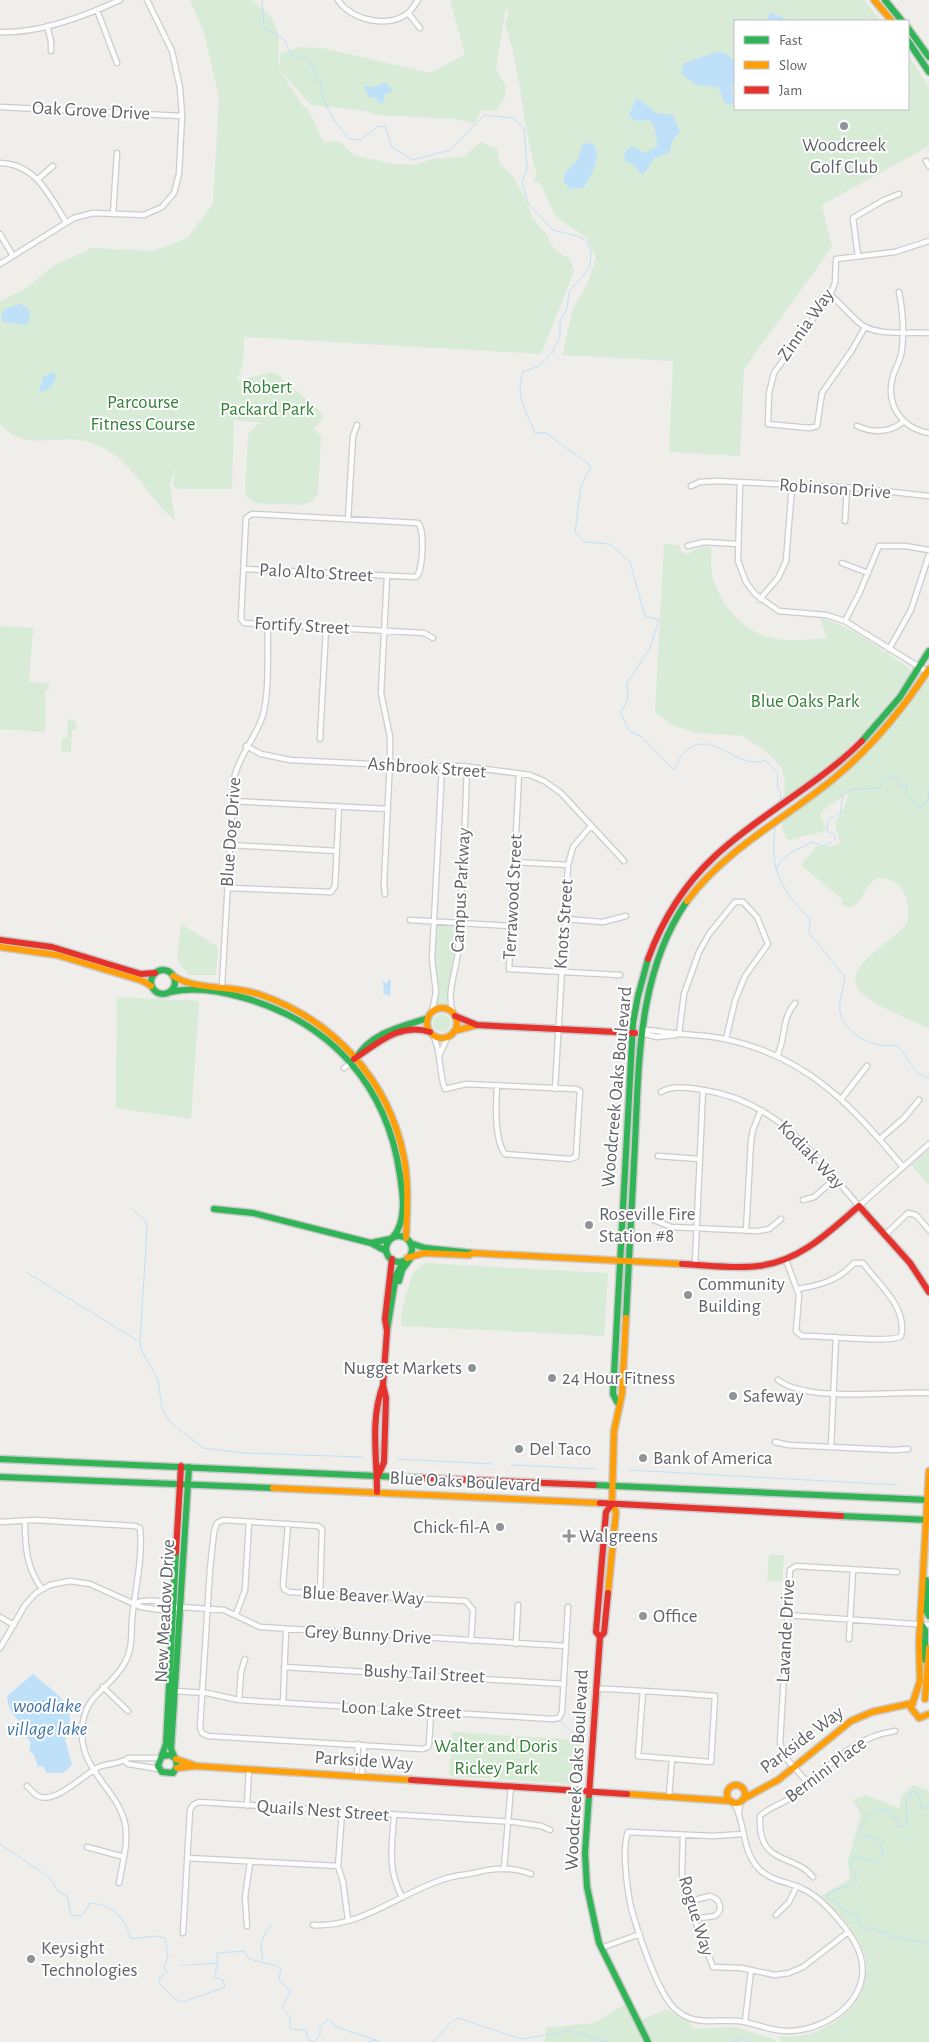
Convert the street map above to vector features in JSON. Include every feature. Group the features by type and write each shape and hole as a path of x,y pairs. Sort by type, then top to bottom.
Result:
{"street":[{"path":"0,32 19,33 47,26 97,10 120,0"},
{"path":"0,264 66,222 86,214 136,215 151,213 170,199 178,181 182,116 180,88 174,57 167,38 147,0"},
{"path":"338,0 352,13 364,19 380,21 408,13 418,0"},
{"path":"874,0 891,20"},
{"path":"884,0 901,20"},
{"path":"97,10 117,63"},
{"path":"408,13 420,28"},
{"path":"47,26 51,41 51,51"},
{"path":"909,29 929,57"},
{"path":"909,42 928,69"},
{"name":"Oak Grove Drive","path":"0,107 182,116"},
{"path":"113,214 117,153"},
{"path":"0,163 21,167 38,179 66,222"},
{"path":"38,179 53,166"},
{"path":"858,256 853,218 884,200 899,194"},
{"path":"0,234 13,256"},
{"name":"Zinnia Way","path":"864,327 852,350 822,392 817,426 810,428 768,424 769,393 774,373 830,295 836,275 836,260 895,252 929,241"},
{"path":"899,292 903,311 900,361 891,387 894,409 903,422 920,431 929,433"},
{"path":"830,295 842,304 864,327 880,331 929,333"},
{"path":"857,426 866,430 884,431 893,429 903,422"},
{"path":"244,569 246,518 252,514 348,519 353,436 357,425"},
{"name":"Robinson Drive","path":"690,486 708,481 847,488 929,496"},
{"path":"740,483 738,561 750,589 760,599 779,610 826,615 845,621 928,671"},
{"path":"760,599 783,570 786,561 792,486"},
{"path":"845,521 847,488"},
{"name":"Palo Alto Street","path":"244,569 414,578 419,575 423,529 421,524 414,522 348,519"},
{"path":"688,546 704,542 737,544"},
{"path":"845,621 879,546 905,546 929,550"},
{"path":"889,649 914,603 929,555"},
{"path":"842,563 868,573"},
{"name":"Fortify Street","path":"244,569 241,619 244,623 424,634 433,638"},
{"path":"385,894 390,737 381,699 387,576"},
{"name":"Blue Dog Drive","path":"222,985 232,800 237,764 261,719 265,704 268,625"},
{"path":"320,739 326,628"},
{"name":"Woodcreek Oaks Boulevard","path":"617,1402 613,1394 633,1033 636,1000 644,968 657,936 692,880 712,859 833,768 869,735 892,707 929,652"},
{"name":"Woodcreek Oaks Boulevard","path":"648,2042 601,1948 590,1910 586,1875 589,1791 600,1637 604,1632 615,1532 616,1512 612,1504 612,1487 617,1402 622,1394 644,1003 654,967 679,913 699,886 718,865 831,780 866,749 886,728 928,671"},
{"name":"Ashbrook Street","path":"246,746 276,758 390,765 468,767 539,778 556,788 624,861"},
{"name":"Campus Parkway","path":"432,1012 436,992 432,959 442,766"},
{"name":"Campus Parkway","path":"454,1014 451,994 457,961 460,923 468,767"},
{"name":"Terrawood Street","path":"519,774 511,926 507,964 509,969 561,972"},
{"path":"232,800 388,809"},
{"path":"227,888 329,893 335,887 339,806"},
{"name":"Knots Street","path":"555,1089 568,865 576,843 591,826"},
{"path":"230,845 337,851"},
{"path":"514,862 568,865"},
{"path":"679,1034 684,994 699,952 721,918 734,902 739,900 756,917 768,944 745,976 735,1001 726,1039"},
{"path":"565,919 603,922 626,916"},
{"path":"410,920 511,926"},
{"path":"0,940 52,947 142,974 163,970 187,984 222,985 263,994 291,1007 324,1027 354,1060 384,1099 400,1138 408,1192 408,1241 412,1249 395,1276 392,1320 387,1331"},
{"path":"0,947 57,955 143,981 159,994 181,989 221,992 268,1004 314,1027 354,1060 381,1107 398,1159 402,1193 400,1229 392,1238 386,1251"},
{"path":"561,972 620,975"},
{"path":"151,986 155,973"},
{"path":"170,992 175,984 173,976"},
{"path":"776,1056 783,1039 787,1014 795,1004"},
{"path":"497,1086 496,1113 501,1148 505,1154 570,1159 576,1157 578,1152 580,1091 576,1089 457,1084 444,1089 439,1069 439,1055 432,1034 427,1026 428,1018 432,1012 442,1008 477,1024 558,1030 641,1033 648,1036 679,1034 726,1039 776,1056 812,1076 842,1098 903,1167"},
{"path":"454,1014 456,1024 454,1031"},
{"path":"354,1060 368,1044 387,1032 428,1018"},
{"path":"439,1055 448,1036 454,1031 477,1024"},
{"path":"344,1068 390,1036 406,1029 420,1028 441,1037 448,1036"},
{"path":"842,1098 867,1066"},
{"name":"Kodiak Way","path":"661,1092 673,1088 703,1090 734,1098 761,1110 798,1137 859,1206"},
{"path":"695,1264 703,1090"},
{"path":"880,1139 904,1118 919,1100"},
{"path":"746,1231 751,1140 761,1110"},
{"path":"371,1243 400,1236 425,1248 469,1251 473,1253 752,1267 786,1260 812,1246 929,1144"},
{"path":"658,1156 699,1159"},
{"path":"803,1200 814,1197 835,1179"},
{"path":"859,1206 916,1271 929,1292"},
{"path":"214,1209 253,1213 371,1243 386,1251 392,1259 385,1319 387,1331 383,1385 386,1398 384,1462 378,1476"},
{"path":"885,1235 908,1213 916,1215 929,1230"},
{"path":"654,1220 671,1227 746,1231 769,1229 781,1219"},
{"path":"392,1259 408,1258 424,1253 469,1255 473,1253"},
{"path":"786,1260 798,1289 798,1334 802,1336 888,1339 902,1336 898,1311 885,1290 863,1263 858,1261 832,1280 798,1289"},
{"path":"831,1447 836,1337"},
{"path":"778,1380 797,1390 876,1395 899,1392 929,1393"},
{"path":"377,1492 378,1476 374,1462 377,1397 383,1385"},
{"path":"775,1442 788,1445 908,1449"},
{"name":"Blue Oaks Boulevard","path":"0,1459 928,1500"},
{"name":"New Meadow Drive","path":"178,1607 181,1466"},
{"name":"New Meadow Drive","path":"177,1768 171,1749 173,1691 189,1467"},
{"path":"914,1715 912,1710 913,1702 920,1681 920,1623 929,1471"},
{"name":"Blue Oaks Boulevard","path":"0,1477 377,1492 927,1519"},
{"name":"Woodcreek Oaks Boulevard","path":"600,1637 596,1632 601,1565 606,1512 612,1504"},
{"path":"320,1594 322,1529 318,1526 223,1520 217,1523 214,1532 208,1608 200,1728 202,1733 208,1736 423,1749 428,1747 431,1712"},
{"path":"25,1521 29,1564 42,1589"},
{"path":"0,1522 25,1521 135,1526 140,1528 139,1577 132,1642 128,1657 115,1676 102,1687 88,1705 82,1725 83,1747 93,1770 116,1802 123,1816 127,1842 118,1883"},
{"path":"236,1614 245,1590 249,1522"},
{"name":"Blue Beaver Way","path":"288,1524 284,1589 289,1592 466,1601 473,1610 471,1641"},
{"name":"Lavande Drive","path":"808,1783 782,1752 780,1743 786,1615 791,1568 796,1566 897,1572"},
{"path":"920,1623 929,1617 926,1611 926,1582 923,1569"},
{"path":"849,1639 853,1570"},
{"path":"0,1648 25,1605 42,1589 58,1582 81,1582 152,1609 166,1610 178,1607"},
{"path":"135,1604 142,1601 167,1602 178,1607"},
{"path":"152,1609 153,1602"},
{"path":"516,1644 518,1605"},
{"name":"Grey Bunny Drive","path":"178,1607 224,1610 236,1614 248,1623 260,1628 566,1646"},
{"name":"Loon Lake Street","path":"173,1691 202,1693 239,1700 552,1720 559,1718 562,1712 568,1607"},
{"path":"786,1615 929,1625"},
{"path":"0,1617 14,1624"},
{"path":"920,1623 924,1630 924,1657 927,1669"},
{"path":"283,1703 286,1630"},
{"path":"927,1701 929,1648"},
{"path":"239,1700 240,1672 245,1659"},
{"name":"Bushy Tail Street","path":"284,1667 564,1684"},
{"path":"102,1687 128,1712"},
{"path":"596,1688 643,1691 715,1696 711,1762 638,1756 643,1691"},
{"name":"New Meadow Drive","path":"159,1769 166,1744 173,1691"},
{"name":"Parkside Way","path":"159,1769 169,1774 177,1768 196,1766 737,1801 772,1784 851,1721 872,1712 895,1708 913,1702 927,1701"},
{"path":"895,1708 921,1718 929,1714"},
{"name":"Bernini Place","path":"813,1877 802,1867 773,1854 764,1839 760,1816 785,1801 859,1741 895,1730"},
{"path":"359,1776 361,1745"},
{"path":"27,1786 38,1796 49,1798 63,1792 93,1770 108,1763 125,1761 128,1764 161,1757"},
{"name":"Parkside Way","path":"161,1757 175,1758 196,1766"},
{"path":"669,1796 672,1759"},
{"path":"137,1761 159,1769"},
{"path":"246,1806 249,1769"},
{"path":"504,1869 511,1786"},
{"name":"Parkside Way","path":"710,1799 727,1792 734,1786 743,1790 758,1791"},
{"path":"737,1801 743,1790"},
{"path":"727,1792 737,1801 742,1834 748,1852 761,1871 771,1878 797,1886 811,1893 828,1908 860,1953 862,1977 856,1996 845,2009 818,2025 792,2031 768,2029 744,2022 701,2022 689,2018 674,2008 662,1990 632,1913 627,1885 628,1832 683,1835 742,1834"},
{"name":"Quails Nest Street","path":"188,1858 190,1810 193,1805 199,1802 508,1822 540,1826 550,1830"},
{"path":"342,1812 338,1866 343,1882 348,1920"},
{"path":"394,1816 391,1867 394,1882 402,1897"},
{"name":"Rogue Way","path":"683,1835 682,1872 688,1902 713,1967 733,1967 775,1975 796,1971 847,1933"},
{"path":"87,1846 124,1857"},
{"path":"183,1933 188,1858 250,1863 338,1866"},
{"path":"247,1926 245,1897 250,1863"},
{"path":"314,1925 327,1926 370,1913 443,1879 487,1870 518,1868 531,1874"},
{"path":"776,1915 789,1902 797,1886"},
{"path":"688,1902 710,1896 716,1898 720,1905 720,1910 715,1916 693,1919"},
{"path":"601,1948 640,1934"},
{"path":"744,2022 750,1970"}],"green space":[{"path":"190,0 252,0 272,18 278,32 279,68 281,54 299,47 322,48 431,73 465,54 450,0 864,0 880,20 734,20 734,110 909,110 909,57 929,87 929,146 822,205 832,247 744,369 740,456 669,452 673,361 562,355 573,309 589,280 596,258 587,238 556,217 540,183 533,182 537,175 528,138 515,61 505,24 509,14 506,8 496,68 506,86 505,98 496,111 482,110 475,123 455,119 376,115 366,111 311,105 279,69 302,105 308,109 324,143 338,141 354,155 394,164 415,165 432,159 463,157 481,142 497,149 500,164 512,175 527,201 532,218 547,235 554,249 571,260 574,272 541,354 244,337 243,364 237,381 271,372 277,374 321,412 323,418 316,427 312,427 321,436 318,493 312,502 302,505 255,503 245,495 248,435 255,426 263,423 234,420 232,489 177,489 173,484 176,467 170,484 175,521 125,464 101,446 73,439 40,441 20,438 10,433 0,424 0,301 25,289 53,266 92,248 153,251 187,238 213,204 219,97 204,32"},
{"name":"Blue Oaks Park","path":"664,544 679,545 682,552 688,554 701,547 711,547 712,574 722,598 738,619 759,634 785,640 827,638 820,618 832,621 855,632 909,668 911,673 906,681 864,732 831,764 784,799 785,782 781,767 769,754 743,736 696,733 672,725 655,712"},
{"path":"0,626 33,628 29,682 49,683 49,690 45,690 45,732 0,729"},
{"name":"Blue Oaks Park","path":"929,681 929,1029 878,1005 861,992 856,984 859,968 866,959 902,929 908,920 907,901 902,889 894,882 883,878 875,879 856,904 850,907 842,905 842,899 802,866 815,846 834,846 840,843 835,823 845,806 849,792 820,814 826,828 822,832 788,840 782,829 783,820 859,757 892,723 924,682"},
{"path":"68,719 75,721 77,730 72,730 71,752 61,752 62,738 67,738"},
{"path":"181,924 218,947 216,975 188,975 177,959"},
{"path":"439,925 457,928 448,1007 435,1006 438,993 434,964 436,928"},
{"path":"117,997 199,1001 191,1119 116,1108"},
{"path":"442,1014 449,1016 451,1023 449,1030 442,1032 435,1030 433,1023 435,1016"},
{"path":"929,1150 929,1185 911,1165"},
{"path":"425,1263 608,1273 604,1336 401,1326 402,1310 412,1274"},
{"path":"769,1555 784,1555 782,1582 767,1581"},
{"name":"Walter and Doris Rickey Park","path":"452,1732 582,1740 579,1781 575,1784 449,1776"},
{"path":"913,1785 929,1791 929,2042 782,2042 777,2037 805,2035 833,2023 845,2014 863,1989 866,1959 860,1944 847,1925 821,1896 850,1879 848,1861 861,1815 853,1800 866,1795 899,1808 902,1795"},
{"path":"626,2004 635,2023 666,2009 692,2024 692,2029 735,2027 774,2039 777,2042 545,2042 546,2028 594,2023"}],"water":[{"path":"770,13 773,13 789,20 766,20"},
{"path":"717,52 725,53 734,60 734,84 731,88 734,103 725,103 718,87 697,85 681,74 684,63"},
{"path":"384,82 393,89 384,95 385,101 380,104 376,98 369,97 364,86 377,86"},
{"path":"639,99 656,113 673,115 680,132 672,141 670,152 654,158 645,173 641,174 635,166 625,161 624,154 632,146 645,153 658,146 654,126 650,120 636,121 629,116 635,100"},
{"path":"592,143 597,153 595,166 583,188 571,189 564,183 564,174 578,159 582,145"},
{"path":"19,304 26,306 30,312 28,325 3,322 1,316 3,310"},
{"path":"56,373 53,383 42,392 39,392 43,377"},
{"path":"381,980 387,984 388,980 391,980 390,996 383,993 384,985"},
{"name":"woodlake village lake","path":"33,1674 58,1695 68,1709 70,1718 65,1740 72,1765 63,1773 47,1773 43,1766 38,1767 34,1755 29,1750 31,1743 26,1736 27,1728 16,1718 9,1706 7,1696"}],"waterway":[{"path":"262,0 264,28 284,39 291,55 309,60 321,85 323,99 334,120 349,139 361,140 377,127 385,126 392,147 412,160 450,150 484,115 512,118 524,128 527,169 522,182 528,203 553,230 577,236 587,241 591,251 590,267 569,292 567,308 560,321 560,336 552,353 539,366 523,372 520,389 521,396 535,433 546,433 591,466 581,486 575,532 584,542 610,544 630,562 645,616 659,620 650,648 627,683 628,700 620,713 630,731 642,737 674,770 685,752 697,745 707,744 745,760 755,762 765,760 778,774 777,786 781,794 780,803"},
{"path":"835,840 835,836 827,831 828,820 840,814 843,795 854,789 879,788 888,777 895,777 902,786 907,785 906,794 921,808 928,800 929,788"},
{"path":"776,824 774,853 775,865 779,876 791,898 810,919 809,933 845,977 840,1000 840,1012 843,1020 854,1034 862,1039 879,1045 896,1045 914,1069 929,1079"},
{"path":"776,870 782,860 796,850 812,842 823,846 832,842"},
{"path":"132,1209 146,1221 147,1228 141,1349 158,1380 162,1408 171,1423 203,1448 244,1453 363,1457"},
{"path":"26,1272 138,1341"},
{"path":"398,1459 492,1464"},
{"path":"511,1465 596,1469"},
{"path":"629,1470 897,1485"},
{"path":"561,1723 575,1734 575,1740"},
{"path":"929,1806 922,1809 918,1793 912,1791 906,1802 907,1822 901,1828 889,1810 878,1810 870,1815 861,1827 859,1835 876,1840 881,1846 882,1855 876,1861 868,1861 856,1855 850,1865 857,1881 849,1886 832,1891 826,1896 831,1900 835,1900 842,1909 858,1916 859,1924 865,1928 894,1937 929,1943"},
{"path":"0,1844 50,1878 58,1891 67,1896 71,1915 82,1916 90,1903 98,1904 111,1909 121,1919 129,1931 131,1939 154,1936 165,1938 168,1957 164,1967 167,1972 160,1977 159,1983 175,1999 183,2002 225,1987 223,1980 214,1977 218,1963 217,1953 244,1951 249,1959 278,1966 281,1969 279,1979 290,1992 282,2008 290,2017 290,2029 306,2030 307,2038 313,2042"},
{"path":"262,1959 261,1948 263,1939 272,1925"},
{"path":"186,1965 218,1963"},
{"path":"433,2042 450,2023 458,2018 521,2039 569,2031 607,2042"},
{"path":"314,2042 320,2035 320,2027 328,2019 336,2027 376,2040"},
{"path":"731,2042 743,2039 753,2042"},
{"path":"369,2042 376,2040 381,2042"}],"traffic: fast":[{"path":"885,0 901,20"},
{"path":"909,29 929,57"},
{"path":"909,42 929,72"},
{"path":"862,741 900,697 929,651"},
{"path":"626,1318 638,1080 644,1018 650,987 659,957 671,928 687,901"},
{"path":"617,1402 613,1394 633,1023 648,959"},
{"path":"163,970 172,973 175,982 172,991 163,994 154,991 151,982 154,973 163,970"},
{"path":"170,992 188,989 217,991 276,1009 304,1024 328,1041 350,1062 368,1086 382,1113 393,1143 403,1199 400,1223 393,1237"},
{"path":"356,1058 370,1042 379,1036 428,1018"},
{"path":"214,1209 253,1213 371,1243 386,1251"},
{"path":"399,1236 408,1240 412,1249 408,1258 399,1262 390,1258 386,1249 390,1240 399,1236"},
{"path":"371,1243 390,1239"},
{"path":"410,1243 425,1248 473,1253"},
{"path":"399,1281 402,1270 410,1259"},
{"path":"387,1330 396,1275 404,1261"},
{"path":"0,1459 422,1478"},
{"path":"174,1756 171,1749 189,1467"},
{"path":"0,1477 273,1488"},
{"path":"594,1485 929,1500"},
{"path":"841,1516 929,1520"},
{"path":"163,1756 170,1755 176,1759 177,1767 173,1773 162,1772 158,1766 166,1744 176,1552"},
{"path":"926,1580 926,1611 929,1616"},
{"path":"921,1624 925,1630 925,1660"},
{"path":"589,1795 585,1853 587,1887 599,1943 648,2042"}],"traffic: slow":[{"path":"874,0 891,20"},
{"path":"687,901 702,883 737,850 813,795 846,768 896,714 929,669"},
{"path":"0,947 57,955 143,981 151,986"},
{"path":"173,976 193,984 248,991 285,1005 310,1019 333,1036 353,1056 371,1078 385,1103 396,1130 404,1158 407,1178 406,1238"},
{"path":"442,1008 448,1009 456,1017 457,1023 456,1029 448,1037 442,1038 436,1037 428,1029 427,1023 428,1017 436,1009 442,1008"},
{"path":"454,1031 477,1025"},
{"path":"407,1258 424,1253 469,1255 473,1253 682,1264"},
{"path":"608,1593 616,1512 612,1504 614,1431 622,1394 626,1318"},
{"path":"929,1471 919,1642 920,1681 911,1708 919,1718 929,1714"},
{"path":"273,1488 600,1503"},
{"path":"925,1699 929,1648"},
{"path":"743,1799 778,1780 851,1721 872,1712 913,1703"},
{"path":"176,1759 196,1766 411,1780"},
{"path":"177,1768 196,1766"},
{"path":"736,1785 742,1788 745,1794 742,1800 736,1803 730,1800 727,1794 730,1788 736,1785"},
{"path":"627,1794 731,1801"}],"traffic: jam":[{"path":"648,959 667,917 693,879 703,868 750,827 808,786 862,741"},
{"path":"0,940 52,947 141,974 155,973"},
{"path":"455,1016 477,1025 635,1033"},
{"path":"354,1059 381,1041 399,1032 409,1030 430,1032"},
{"path":"682,1264 739,1267 758,1266 787,1259 813,1244 859,1206 910,1263 929,1292"},
{"path":"378,1476 384,1462 386,1398 383,1385 387,1331 385,1319 392,1259"},
{"path":"377,1492 375,1425 383,1385"},
{"path":"176,1552 181,1466"},
{"path":"422,1478 594,1485"},
{"path":"600,1503 841,1516"},
{"path":"600,1637 596,1632 606,1512 612,1504"},
{"path":"589,1795 600,1637 604,1633 608,1593"},
{"path":"411,1780 627,1794"}],"place":[{"name":"Woodcreek Golf Club","path":"844,126"},
{"name":"Roseville Fire Station #8","path":"589,1225"},
{"name":"Community Building","path":"688,1295"},
{"name":"Nugget Markets","path":"472,1368"},
{"name":"24 Hour Fitness","path":"552,1378"},
{"name":"Safeway","path":"733,1396"},
{"name":"Del Taco","path":"519,1449"},
{"name":"Bank of America","path":"643,1458"},
{"name":"Chick-fil-A","path":"500,1527"},
{"name":"Walgreens","path":"569,1536"},
{"name":"Office","path":"643,1616"},
{"name":"Keysight Technologies","path":"31,1959"}],"park label":[{"name":"Robert Packard Park","path":"267,398"},
{"name":"Parcourse Fitness Course","path":"143,413"}]}
